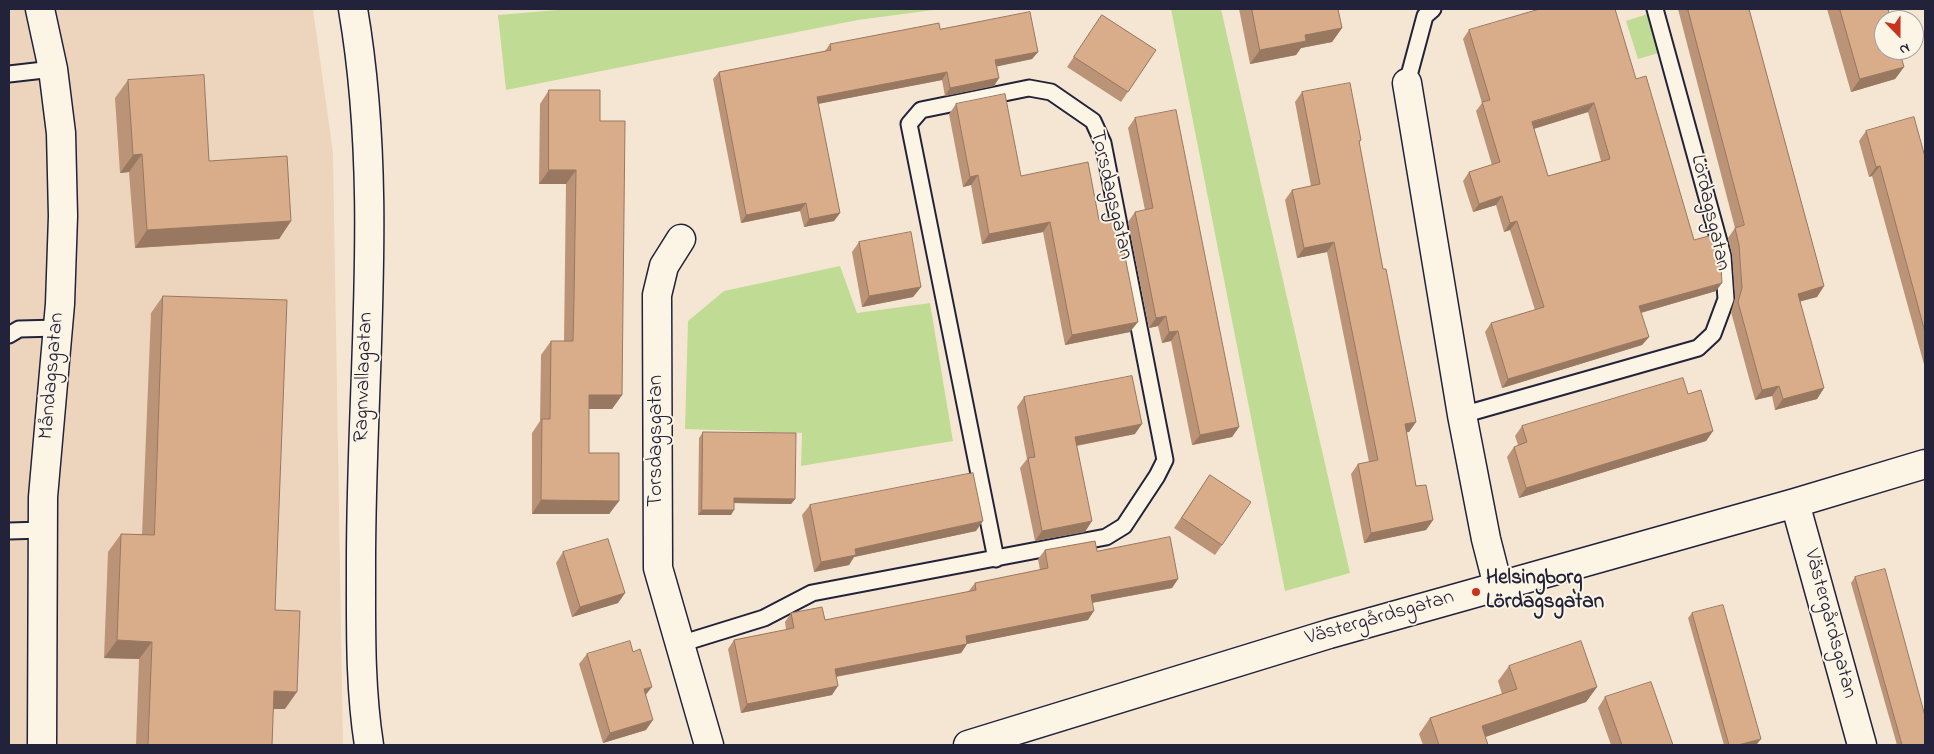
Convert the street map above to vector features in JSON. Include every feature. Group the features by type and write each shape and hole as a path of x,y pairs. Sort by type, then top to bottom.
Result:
{"street":[{"name":"Måndagsgatan","path":"40,9 53,69 61,134 63,216 58,328 43,498 42,745"},
{"name":"Ragnvallagatan","path":"353,9 358,38 368,156 368,356 360,526 361,645 369,745"},
{"path":"1407,83 1462,414 1486,538 1498,586"},
{"name":"Torsdagsgatan","path":"681,239 664,266 657,295 658,568 709,745"},
{"name":"Västergårdsgatan","path":"968,745 1329,634 1795,503 1925,464"},
{"name":"Västergårdsgatan","path":"1795,503 1862,745"}],"lane":[{"path":"1407,83 1425,16 1433,9"},
{"name":"Lördagsgatan","path":"1462,414 1698,348 1713,334 1726,299 1723,256 1655,9"},
{"path":"9,74 53,69"},
{"name":"Torsdagsgatan","path":"680,644 764,618 812,593 996,558 1106,537 1124,526 1157,476 1165,460 1103,143 1093,121 1052,92 1029,88 921,110 909,124 996,558"},
{"path":"12,331 58,328"},
{"path":"9,531 43,530"}],"shaded area":[{"path":"9,9 313,9 333,153 343,745 9,745"}],"green space":[{"path":"570,9 941,9 858,20 506,90 498,15"},
{"path":"1171,9 1221,9 1350,573 1285,591"},
{"path":"1651,13 1662,52 1638,59 1626,21"},
{"path":"840,266 857,313 930,303 953,441 801,466 802,433 685,429 688,321 724,291"}],"building":[{"path":"1252,9 1338,9 1342,28 1305,35 1306,41 1260,50"},
{"path":"1540,9 1615,9 1636,79 1646,76 1694,240 1716,234 1720,249 1722,283 1639,306 1649,337 1508,379 1491,323 1544,307 1517,221 1510,223 1502,196 1479,204 1469,172 1500,162 1482,102 1490,100 1469,30","holes":["1594,103 1610,159 1548,176 1532,122"]},
{"path":"1688,9 1749,9 1824,286 1798,294 1824,388 1783,399 1779,386 1762,390 1738,302 1742,288 1739,245 1735,228 1744,225"},
{"path":"1840,9 1888,9 1874,10 1874,60 1902,60 1904,67 1860,79"},
{"path":"1030,12 1038,52 995,60 999,78 950,88 947,72 817,97 840,213 809,219 806,203 746,215 719,72 831,50 830,44 939,23 940,29"},
{"path":"1102,15 1156,50 1128,92 1074,57"},
{"path":"204,75 209,161 287,156 291,221 147,230 142,154 133,155 128,80"},
{"path":"1350,83 1383,269 1386,269 1416,422 1405,424 1416,486 1426,485 1433,520 1371,533 1358,464 1378,460 1334,242 1304,248 1292,190 1320,184 1302,92"},
{"path":"549,90 600,90 600,121 625,121 622,395 589,395 589,453 619,453 619,501 541,500 542,419 550,419 551,341 573,341 574,298 576,170 549,170"},
{"path":"1005,94 1021,176 1088,162 1099,220 1117,216 1138,322 1072,335 1050,222 989,234 978,175 970,177 956,104"},
{"path":"1176,110 1239,427 1200,435 1178,331 1169,332 1166,316 1156,318 1135,212 1153,208 1135,118"},
{"path":"1914,117 1925,157 1925,332 1880,166 1876,167 1866,131"},
{"path":"911,232 921,287 869,296 859,242"},
{"path":"163,296 287,300 275,610 300,611 297,692 274,691 272,745 148,745 152,642 117,640 121,534 154,535"},
{"path":"1132,376 1142,424 1075,437 1092,521 1042,531 1028,458 1035,457 1024,397"},
{"path":"1683,378 1688,394 1701,390 1713,431 1526,488 1514,447 1527,442 1522,426"},
{"path":"703,432 796,433 795,499 734,498 734,510 702,510"},
{"path":"973,473 983,521 855,549 856,555 821,562 810,505"},
{"path":"1210,475 1251,502 1222,545 1182,518"},
{"path":"1170,537 1178,579 1091,595 1094,611 966,636 967,644 835,669 838,686 747,704 734,640 794,628 791,613 822,607 825,620 976,590 975,583 1048,568 1045,550 1095,541 1097,551"},
{"path":"608,539 625,593 580,607 563,552"},
{"path":"1885,569 1925,716 1925,745 1902,745 1855,577"},
{"path":"1723,605 1761,739 1738,745 1729,745 1692,613"},
{"path":"630,641 633,652 640,649 652,687 644,689 653,720 610,733 587,654"},
{"path":"1581,641 1597,687 1482,726 1488,745 1439,745 1430,718 1517,689 1509,666"},
{"path":"1651,682 1673,745 1622,745 1605,697"}],"place":[{"name":"Helsingborg Lördagsgatan","path":"1476,592"}]}
